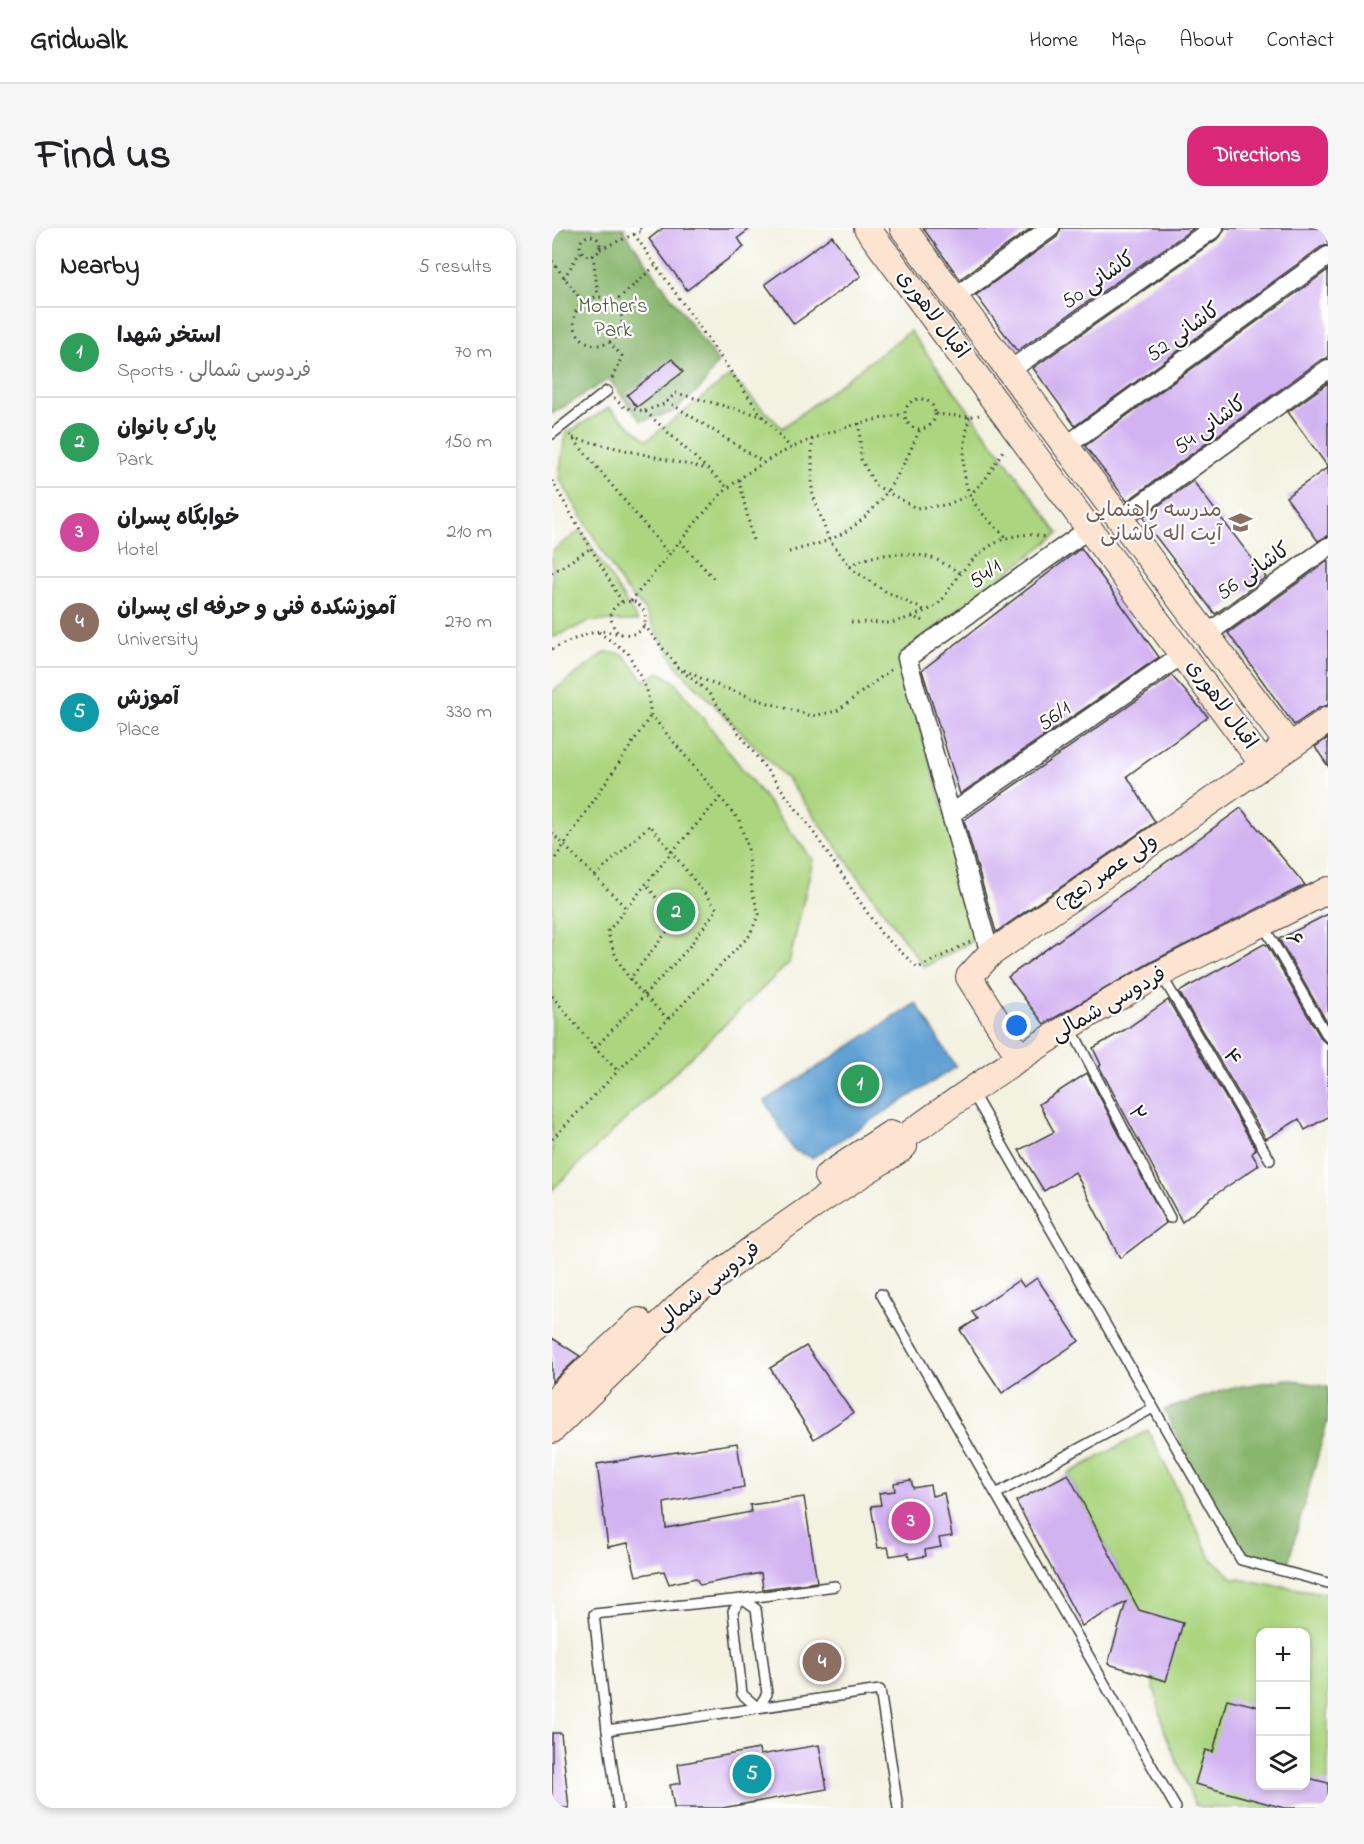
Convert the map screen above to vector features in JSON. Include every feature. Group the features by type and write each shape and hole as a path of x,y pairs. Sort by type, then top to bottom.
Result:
{"main road":[{"name":"اقبال لاهوری","path":"867,228 1257,756 1273,759 1285,740 903,228"},
{"name":"ولی عصر (عج)","path":"1020,1058 969,977 982,947 1273,759 1328,720"},
{"name":"فردوسی شمالی","path":"902,1139 971,1090 1070,1026 1161,974 1328,890"},
{"name":"فردوسی شمالی","path":"552,1402 673,1290 746,1233 890,1134 902,1139"},
{"name":"فردوسی شمالی","path":"552,1430 685,1300 760,1243 901,1149 902,1139"}],"street":[{"path":"955,297 1050,228"},
{"name":"کاشانی 50","path":"1010,370 1214,228"},
{"name":"کاشانی 52","path":"1066,446 1328,256"},
{"name":"کاشانی 54","path":"1121,519 1328,369"},
{"name":"54/1","path":"907,658 1090,528"},
{"name":"کاشانی 56","path":"1207,634 1328,547"},
{"name":"56/1","path":"951,814 1183,654"},
{"path":"907,658 951,814 982,947"}],"lane":[{"path":"552,434 607,391"},
{"name":"۶","path":"1263,924 1328,1037"},
{"name":"۴","path":"1161,974 1270,1160"},
{"name":"۲","path":"1070,1026 1170,1218"},
{"path":"971,1090 1241,1560 1328,1583"},
{"path":"881,1294 1176,1808"},
{"path":"996,1494 1154,1408"},
{"path":"618,1808 594,1614 742,1599 835,1586"},
{"path":"742,1599 733,1611 742,1694 758,1708"},
{"path":"742,1599 756,1609 767,1694 758,1708"},
{"path":"607,1731 880,1690 898,1808"}],"path":[{"path":"599,249 642,231 640,228"},
{"path":"634,234 762,416 791,448"},
{"path":"564,278 580,252 579,242 585,235 595,236 601,244 598,253 589,257 580,252"},
{"path":"593,255 598,296"},
{"path":"552,261 582,301"},
{"path":"614,303 655,265"},
{"path":"598,296 614,303 622,318 618,334 605,345 588,344 576,332 573,316 582,301 598,296"},
{"path":"609,342 622,356 607,391 625,408 645,411 667,401 676,393 762,416"},
{"path":"920,399 934,406 936,414 928,428 920,429 906,422 904,414 906,406 912,400 920,399"},
{"path":"667,401 763,462"},
{"path":"645,411 728,488"},
{"path":"631,601 680,541 728,488 763,462 812,439 859,423 904,414"},
{"path":"936,414 969,417 1005,414"},
{"path":"969,417 962,459 970,495 1006,537"},
{"path":"859,423 861,459 875,485 916,508 946,505 970,495 986,478 1008,443"},
{"path":"562,426 669,554"},
{"path":"789,552 829,540 856,524 887,493 904,466 920,429"},
{"path":"572,438 708,469"},
{"path":"812,439 812,492 829,540 850,566 885,591 926,611"},
{"path":"739,480 753,540"},
{"path":"552,481 622,602"},
{"path":"851,622 891,623 912,617 937,606 971,560 987,546 1006,537 1025,535 1049,539"},
{"path":"680,541 714,579"},
{"path":"552,573 591,548"},
{"path":"850,566 880,554 934,559 961,573"},
{"path":"552,649 597,632 628,636 638,633 644,626 646,616 643,608 636,602 622,602 613,609 612,626 618,633"},
{"path":"912,617 949,629"},
{"path":"644,626 677,667 707,691 810,827 881,933 918,968 982,947"},
{"path":"552,1139 749,936 759,914 752,891 748,849 739,820 651,715 647,690 628,653 597,632"},
{"path":"677,667 752,697 812,716 837,711 907,658"},
{"path":"552,863 651,715"},
{"path":"668,1019 629,980 611,945 608,931 672,852 720,798"},
{"path":"595,876 650,825 717,909 686,951 596,1048"},
{"path":"552,833 627,909"},
{"path":"629,980 669,929 672,920 647,885"},
{"path":"552,996 618,1071"}],"green space":[{"name":"Mother's Park","path":"552,228 625,228 623,230 718,362 701,388 671,413 641,421 609,379 552,414"},
{"path":"910,331 1059,533 901,654 978,938 924,967 788,780 677,667 643,608 623,586 559,478 565,434 609,408 647,440 730,376 782,428"},
{"path":"581,530 638,621 590,621 552,638 552,551"},
{"path":"606,652 623,654 645,681 659,672 675,682 813,860 789,963 552,1190 552,692"},
{"path":"1287,1379 1328,1387 1328,1419 1287,1567 1245,1555 1216,1516 1164,1410 1230,1388"},
{"path":"1148,1430 1211,1558 1233,1578 1328,1594 1328,1808 1207,1808 1195,1805 1165,1733 1133,1599 1068,1474"}],"water":[{"path":"916,1003 956,1067 812,1158 793,1150 765,1101"}],"building":[{"path":"663,228 751,228 738,238 744,247 687,290 649,239"},
{"path":"923,228 1031,228 960,279"},
{"path":"1061,228 1194,228 1017,351 976,295 1057,237"},
{"path":"1225,228 1328,228 1328,245 1321,247 1075,426 1033,368 1220,237"},
{"path":"832,236 861,276 794,324 765,284"},
{"path":"1328,270 1328,358 1321,360 1127,501 1085,446"},
{"path":"672,359 683,372 637,407 627,395"},
{"path":"1328,383 1328,467 1288,412"},
{"path":"1328,467 1328,536 1318,541 1286,497"},
{"path":"1193,481 1266,577 1215,614 1146,524 1144,516"},
{"path":"1081,548 1159,657 960,794 922,670"},
{"path":"1328,561 1328,705 1319,708 1294,725 1228,633"},
{"path":"1172,676 1208,717 1127,776 1155,822 996,932 964,820"},
{"path":"1328,738 1328,766 1315,747"},
{"path":"1241,808 1305,885 1153,961 1044,1024 1008,977"},
{"path":"1328,914 1328,1024 1279,939"},
{"path":"1264,944 1267,945 1322,1040 1328,1044 1328,1117 1305,1130 1299,1119 1266,1139 1179,992"},
{"path":"1168,1000 1256,1149 1252,1154 1259,1165 1216,1194 1182,1222 1099,1066 1101,1065 1093,1048"},
{"path":"1087,1073 1166,1223 1120,1258 1075,1172 1044,1191 1019,1150 1054,1132 1039,1104"},
{"path":"1037,1278 1079,1341 1002,1393 960,1330 977,1319 972,1312 1019,1280 1024,1287"},
{"path":"552,1338 580,1356 552,1382"},
{"path":"806,1346 853,1413 814,1439 770,1368"},
{"path":"737,1443 744,1487 664,1503 666,1528 751,1512 750,1505 804,1497 817,1582 763,1589 761,1573 700,1585 696,1578 669,1584 664,1571 636,1576 628,1543 608,1547 597,1464"},
{"path":"1068,1474 1139,1610 1183,1623 1166,1681 1108,1664 1126,1602 1082,1626 1016,1501"},
{"path":"911,1480 913,1488 930,1485 932,1496 944,1493 952,1536 939,1538 941,1547 925,1550 926,1556 909,1559 908,1553 890,1556 888,1547 878,1548 871,1506 881,1505 879,1493 895,1491 894,1483"},
{"path":"1227,1699 1256,1706 1256,1790 1310,1790 1310,1778 1328,1783 1328,1808 1284,1808 1195,1784 1205,1750 1213,1752"},
{"path":"552,1733 561,1733 569,1808 552,1808"},
{"path":"819,1745 827,1789 722,1808 674,1808 670,1785 681,1783 678,1764 759,1749 760,1755"}],"place":[{"name":"مدرسه راهنمایی آیت اله کاشانی","path":"1240,523"},
{"name":"پارک بانوان","path":"676,912"},
{"name":"استخر شهدا","path":"860,1084"},
{"name":"خوابگاه پسران","path":"911,1521"},
{"name":"آموزشکده فنی و حرفه ای پسران","path":"822,1662"},
{"name":"آموزش","path":"752,1774"}]}
